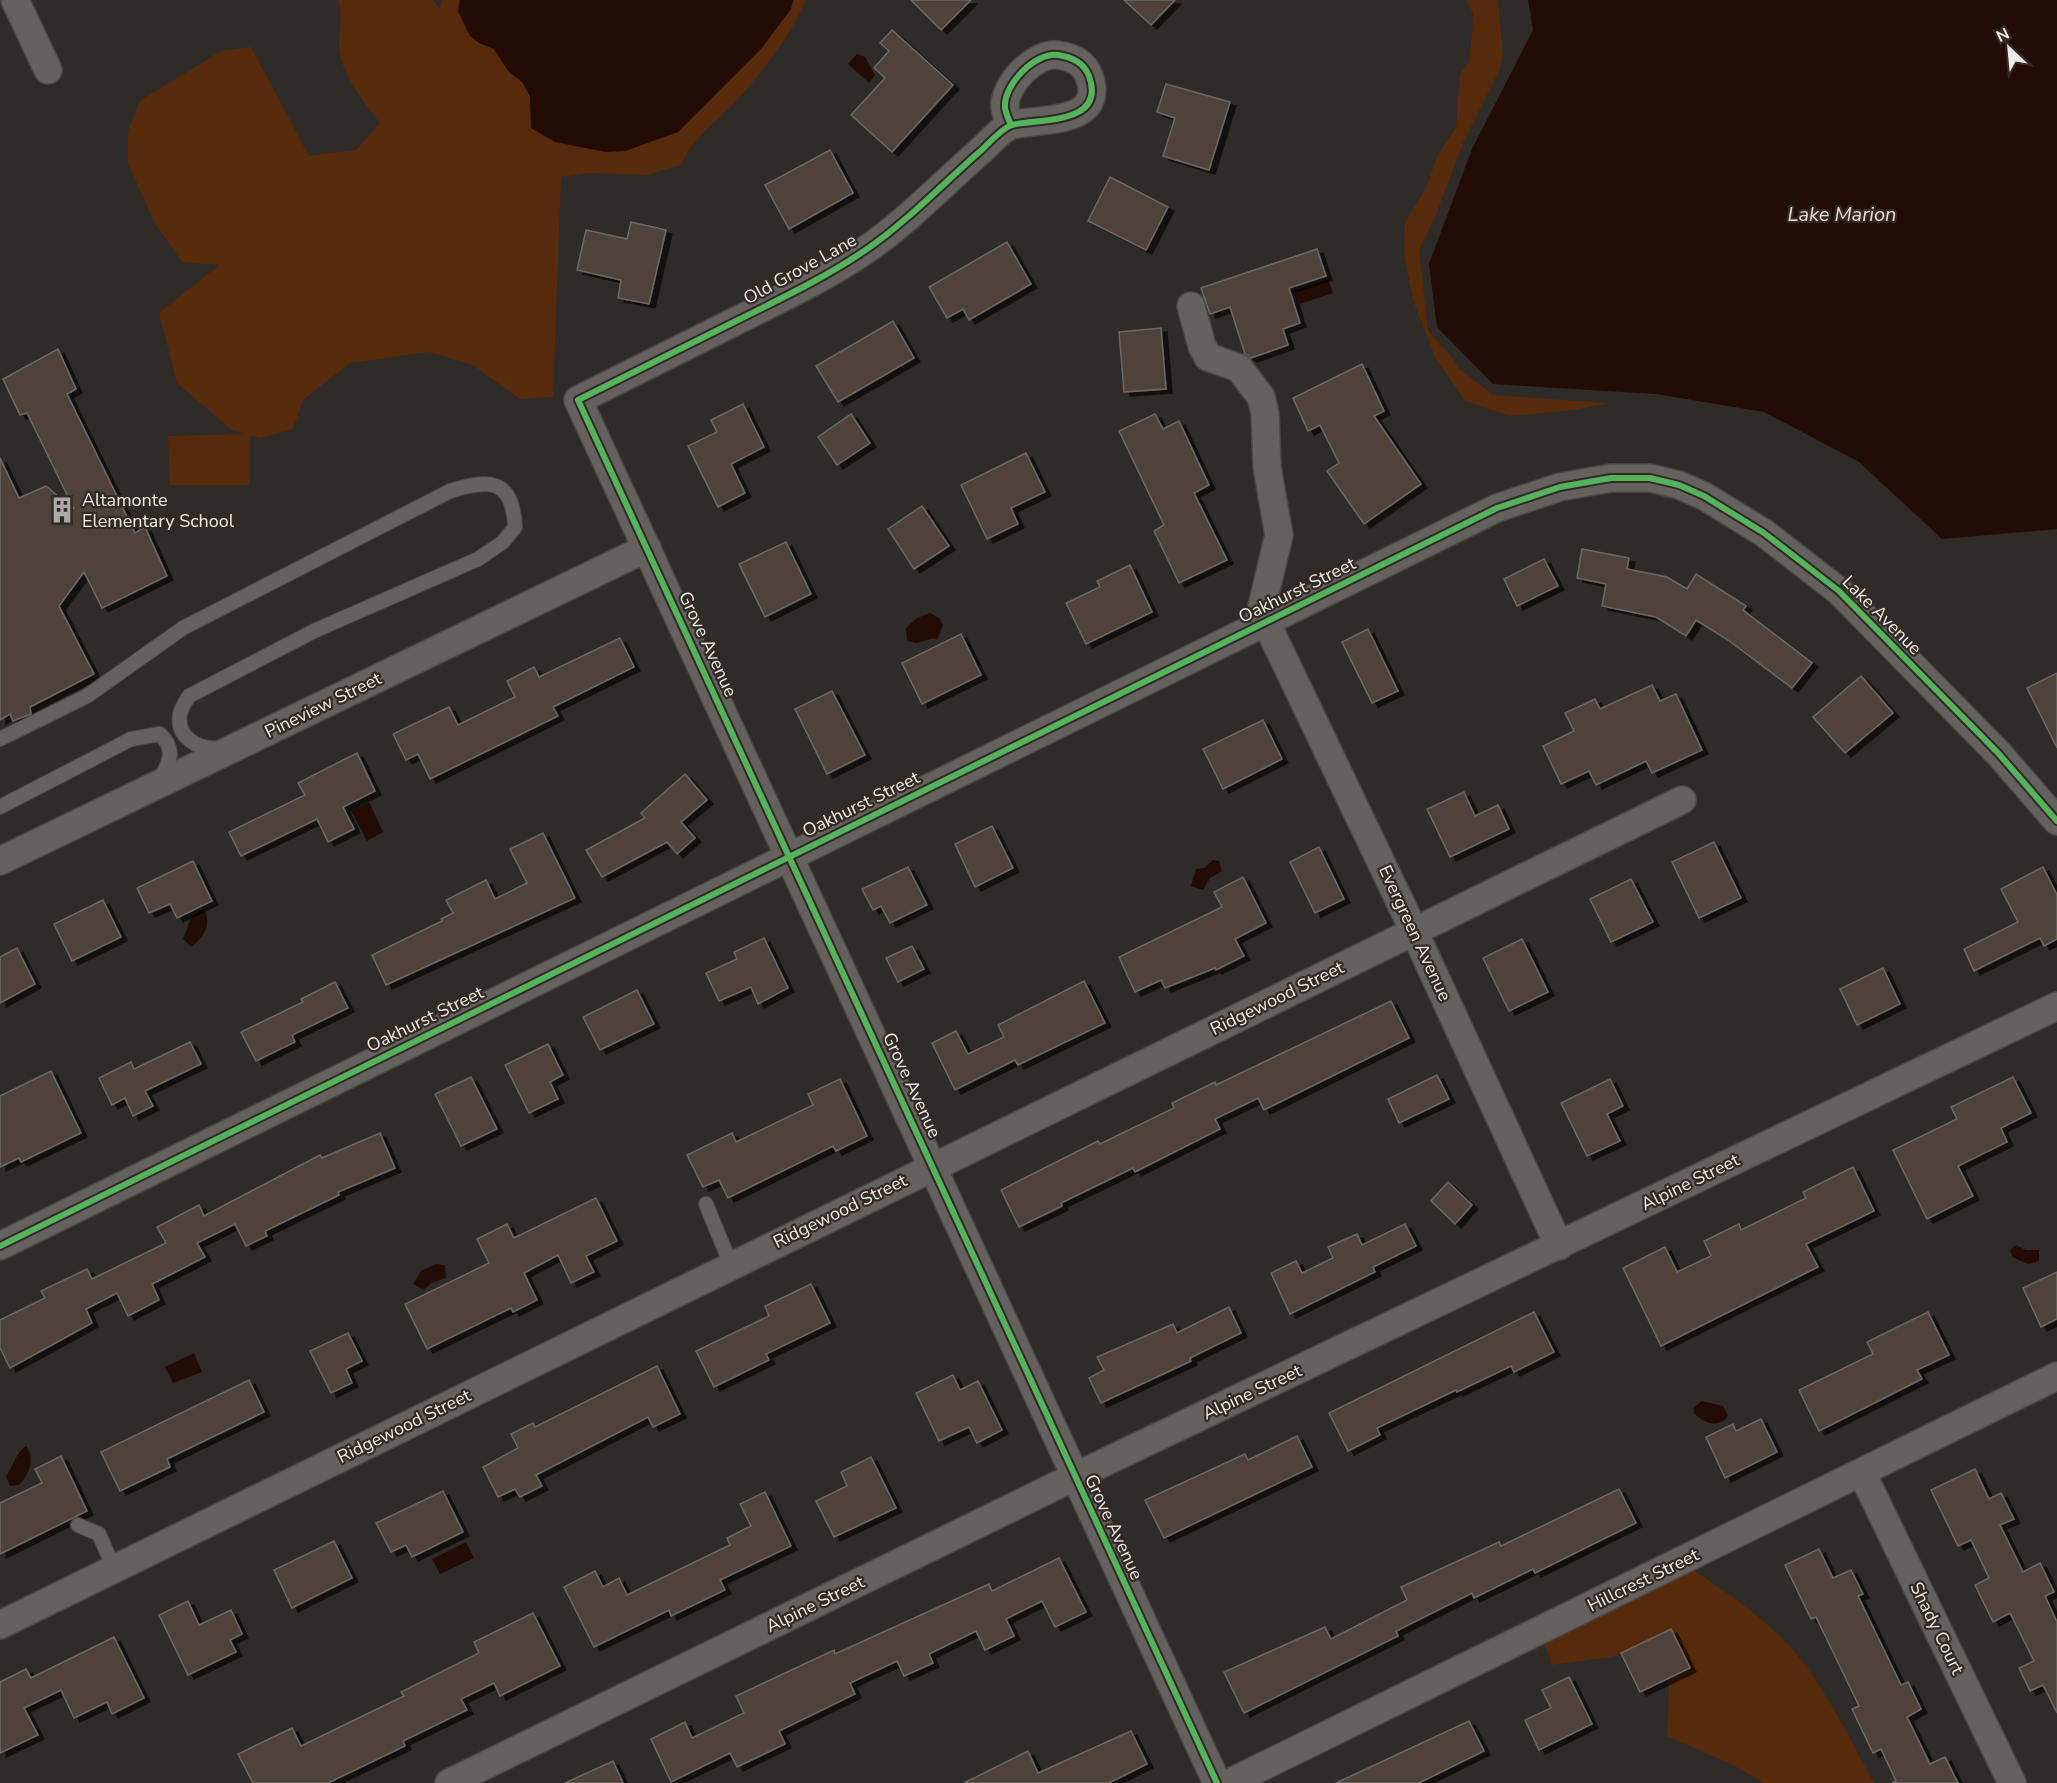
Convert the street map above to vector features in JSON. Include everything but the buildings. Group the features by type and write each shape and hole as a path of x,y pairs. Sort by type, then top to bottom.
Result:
{"street":[{"path":"15,0 48,70"},
{"name":"Old Grove Lane","path":"578,400 813,282 869,248 1011,126"},
{"path":"1191,306 1202,346 1208,357 1239,368 1261,397 1265,413 1267,467 1279,535 1261,625"},
{"name":"Grove Avenue","path":"578,400 1074,1477 1218,1783"},
{"name":"Oakhurst Street","path":"0,1246 789,855 1497,508 1560,487 1611,478 1650,478"},
{"name":"Lake Avenue","path":"1650,478 1679,485 1734,514 1764,532 1839,591 1999,754 2057,821"},
{"name":"Pineview Street","path":"0,861 646,548"},
{"name":"Evergreen Avenue","path":"1261,625 1414,931 1558,1246"},
{"name":"Ridgewood Street","path":"0,1625 1682,800"},
{"name":"Alpine Street","path":"449,1783 1074,1477 2057,1006"},
{"name":"Hillcrest Street","path":"1229,1783 2057,1376"},
{"name":"Shady Court","path":"1862,1473 2012,1783"}],"lane":[{"path":"0,739 87,696 183,628 450,491 479,482 503,489 514,506 515,526 503,542 478,559 314,631 189,696 180,713 181,723 193,744 204,750 241,745"},
{"path":"0,807 130,739 160,734 171,750 171,759 156,786"},
{"path":"706,1204 731,1265"},
{"path":"78,1526 99,1534 114,1569"}],"shaded area":[{"path":"338,0 433,0 440,9 442,0 460,0 458,11 479,43 494,49 509,72 522,82 530,96 529,110 587,147 606,152 694,115 709,102 791,9 793,0 806,0 793,26 765,67 691,147 681,165 647,175 590,173 561,177 553,397 520,399 473,365 429,352 350,363 303,400 293,429 260,438 250,435 250,485 170,485 168,436 245,434 232,430 177,383 159,313 219,265 182,262 154,222 128,163 128,131 140,101 221,51 251,47 309,156 356,150 380,123 354,87 344,67 339,46 341,17"},
{"path":"1466,0 1498,0 1503,55 1500,69 1463,143 1435,217 1419,250 1428,331 1451,356 1458,368 1493,395 1609,403 1574,410 1510,416 1465,401 1435,357 1413,300 1404,253 1405,222 1426,188 1438,154 1456,128 1460,74 1469,62 1472,35 1473,13"},
{"path":"1693,1570 1752,1612 1774,1630 1797,1655 1822,1689 1874,1783 1764,1783 1735,1766 1667,1736 1669,1687 1658,1644 1612,1657 1552,1665 1544,1643"}],"water":[{"path":"460,0 793,0 791,9 761,49 678,132 625,151 606,152 555,142 531,128 530,96 522,82 509,72 494,49 479,43 470,36 458,11"},
{"name":"Lake Marion","path":"1528,0 2057,0 2057,529 1942,539 1859,462 1764,412 1656,394 1493,384 1437,327 1429,264 1472,149 1533,30"},
{"path":"857,54 865,57 875,75 869,83 848,64"},
{"path":"1328,279 1333,293 1300,304 1295,291"},
{"path":"930,613 939,618 943,625 937,640 934,638 917,643 907,641 906,628 917,618"},
{"path":"369,802 383,832 367,841 351,811"},
{"path":"1213,860 1219,861 1222,871 1210,878 1203,890 1191,886 1196,869 1204,868"},
{"path":"204,909 207,925 200,939 191,947 183,939 192,916"},
{"path":"2016,1245 2026,1250 2039,1250 2039,1261 2028,1264 2012,1257 2010,1250"},
{"path":"436,1264 445,1265 446,1278 431,1283 424,1290 413,1284 421,1271"},
{"path":"194,1353 202,1372 173,1383 165,1367"},
{"path":"1702,1401 1723,1406 1728,1416 1716,1423 1702,1420 1694,1413 1694,1407"},
{"path":"26,1446 31,1461 26,1476 19,1485 10,1486 6,1476"},
{"path":"466,1542 474,1558 440,1574 432,1559"}],"cycle path":[{"path":"1011,125 1005,108 1006,99 1015,80 1031,64 1049,55 1068,57 1081,64 1089,76 1092,92 1088,104 1079,112 1067,117 1007,127 895,228 852,259 789,294 578,400 1217,1783"},
{"path":"0,1246 1497,508 1560,487 1611,478 1650,478 1679,485 1704,496 1764,533 1839,591 1999,754 2057,821"}],"place":[{"name":"Altamonte Elementary School","path":"62,510"}]}
